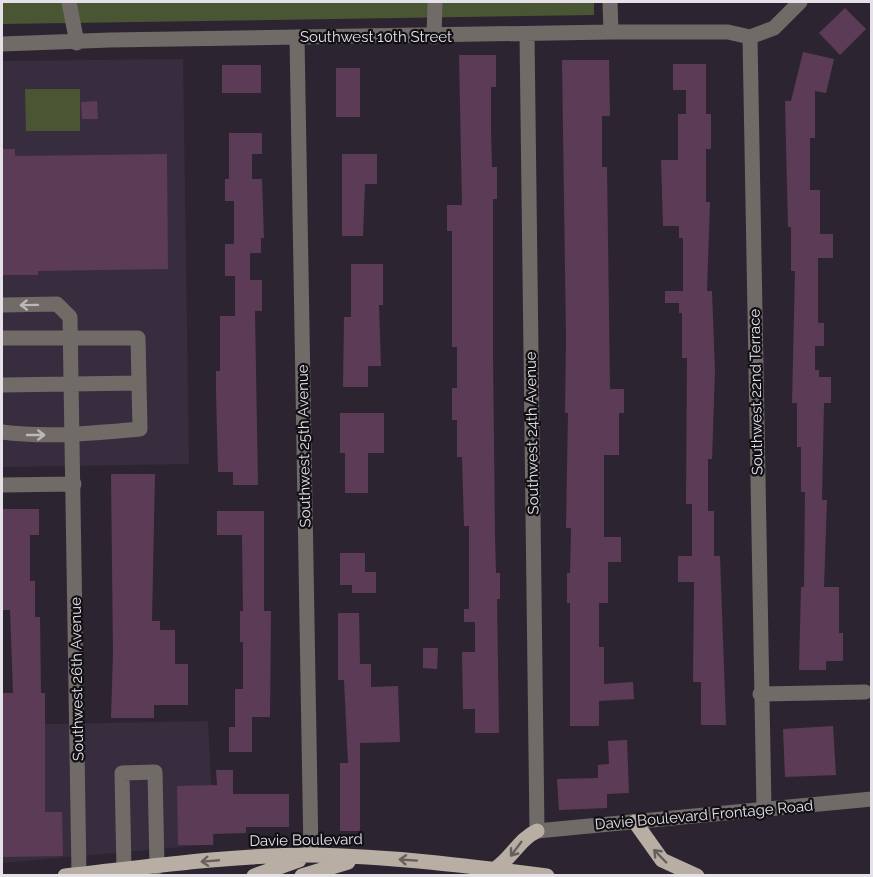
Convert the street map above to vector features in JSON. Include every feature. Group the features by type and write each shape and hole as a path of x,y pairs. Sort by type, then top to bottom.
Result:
{"main road":[{"path":"635,822 662,860 697,876"},
{"path":"495,869 510,857 525,837 537,831"},
{"path":"254,876 311,855"},
{"name":"Davie Boulevard","path":"72,875 311,855 372,857 547,876"},
{"path":"302,876 320,868 372,857"}],"street":[{"path":"69,2 77,43"},
{"path":"434,37 435,2"},
{"path":"610,2 611,32"},
{"path":"750,37 774,28 800,2"},
{"name":"Southwest 10th Street","path":"2,44 110,40 434,37 611,32 728,32 750,37"},
{"name":"Southwest 24th Avenue","path":"527,34 537,831"},
{"name":"Southwest 25th Avenue","path":"297,37 311,855"},
{"name":"Southwest 22nd Terrace","path":"750,37 760,694 764,809"},
{"name":"Southwest 26th Avenue","path":"2,305 57,304 70,317 71,435 74,484 72,875"},
{"path":"2,339 138,338 140,429 71,435 27,435 2,432"},
{"path":"2,385 139,383"},
{"path":"2,485 74,484"},
{"path":"760,694 865,692"},
{"path":"124,870 122,773 154,772 157,867"},
{"name":"Davie Boulevard Frontage Road","path":"537,831 872,799"}],"shaded area":[{"path":"183,59 189,464 2,467 2,61"},
{"path":"208,721 214,844 2,863 2,725"}],"green space":[{"path":"2,2 594,2 594,15 2,24"},
{"path":"25,89 80,89 80,131 26,131"}],"building":[{"path":"845,8 866,29 840,55 819,33"},
{"path":"803,52 834,59 826,93 815,91 815,138 810,138 810,190 820,190 820,234 833,234 833,258 818,258 818,323 824,323 824,346 815,346 815,370 819,370 819,377 831,377 831,403 824,403 822,500 827,500 824,587 839,587 839,633 843,633 843,661 826,661 826,670 799,670 801,587 804,587 805,492 801,492 801,447 797,447 797,403 792,403 795,271 791,271 791,227 788,227 785,101 791,101"},
{"path":"459,55 496,55 496,87 491,87 491,130 492,167 497,167 497,199 493,199 493,357 496,573 500,573 500,599 497,599 499,733 475,733 475,709 463,709 462,652 475,652 475,622 464,622 464,609 469,609 469,526 464,526 462,457 457,457 457,420 452,420 452,388 457,388 457,347 452,347 452,231 447,231 447,205 462,205"},
{"path":"562,60 609,60 610,116 602,116 602,167 607,167 610,389 624,389 624,413 619,413 619,455 604,455 604,537 621,537 621,562 608,562 608,603 599,603 599,647 604,647 604,684 633,682 634,699 599,701 599,726 570,726 570,603 567,603 567,573 570,573 571,528 566,528 568,413 565,413"},
{"path":"673,64 706,64 706,114 711,114 711,149 706,149 706,202 710,202 707,291 712,291 715,371 712,459 708,459 708,511 714,511 714,556 720,556 726,725 701,725 701,682 693,682 694,582 678,582 678,556 692,556 692,504 686,504 687,358 682,358 682,313 679,313 679,303 665,303 665,291 683,291 683,238 679,238 679,226 663,226 661,160 678,160 678,114 686,114 686,90 673,90"},
{"path":"222,65 261,65 261,93 222,93"},
{"path":"336,68 360,68 360,117 336,117"},
{"path":"97,101 98,119 82,119 81,102"},
{"path":"229,133 262,133 262,154 252,154 252,179 262,179 264,238 261,238 261,253 250,253 250,280 262,280 262,311 255,311 258,485 233,485 233,472 218,472 216,371 220,371 220,316 235,316 235,276 225,276 225,244 234,244 234,201 225,201 225,179 229,179"},
{"path":"2,149 15,149 15,156 167,154 168,269 38,271 38,275 2,275"},
{"path":"342,154 377,154 377,184 365,184 363,236 342,236"},
{"path":"351,264 383,264 383,305 379,305 381,366 368,366 368,387 343,387 344,317 351,317"},
{"path":"340,413 384,413 384,453 368,453 368,493 345,493 345,453 340,453"},
{"path":"111,474 155,474 152,621 160,621 160,630 175,630 175,664 188,664 188,705 154,705 154,718 111,718 113,654"},
{"path":"2,509 39,509 39,535 30,535 30,581 35,581 35,617 40,617 41,693 45,693 45,812 62,812 63,856 2,857 2,693 13,693 10,610 2,610"},
{"path":"217,511 264,511 264,611 271,611 270,717 252,717 252,752 229,752 229,727 235,727 235,689 243,689 243,642 240,642 240,611 243,611 242,535 217,535"},
{"path":"340,553 365,553 365,572 376,572 376,593 352,593 352,585 340,585"},
{"path":"338,613 359,613 360,664 371,664 371,687 398,686 400,742 360,743 360,831 340,831 340,763 348,763 344,680 338,680"},
{"path":"423,648 438,648 437,669 423,668"},
{"path":"833,726 836,775 785,777 783,729"},
{"path":"627,740 629,793 607,794 607,808 559,810 557,779 598,778 598,765 609,764 608,741"},
{"path":"216,770 233,770 233,794 289,794 289,827 246,827 246,833 213,834 213,845 178,845 177,786 217,785"}]}
